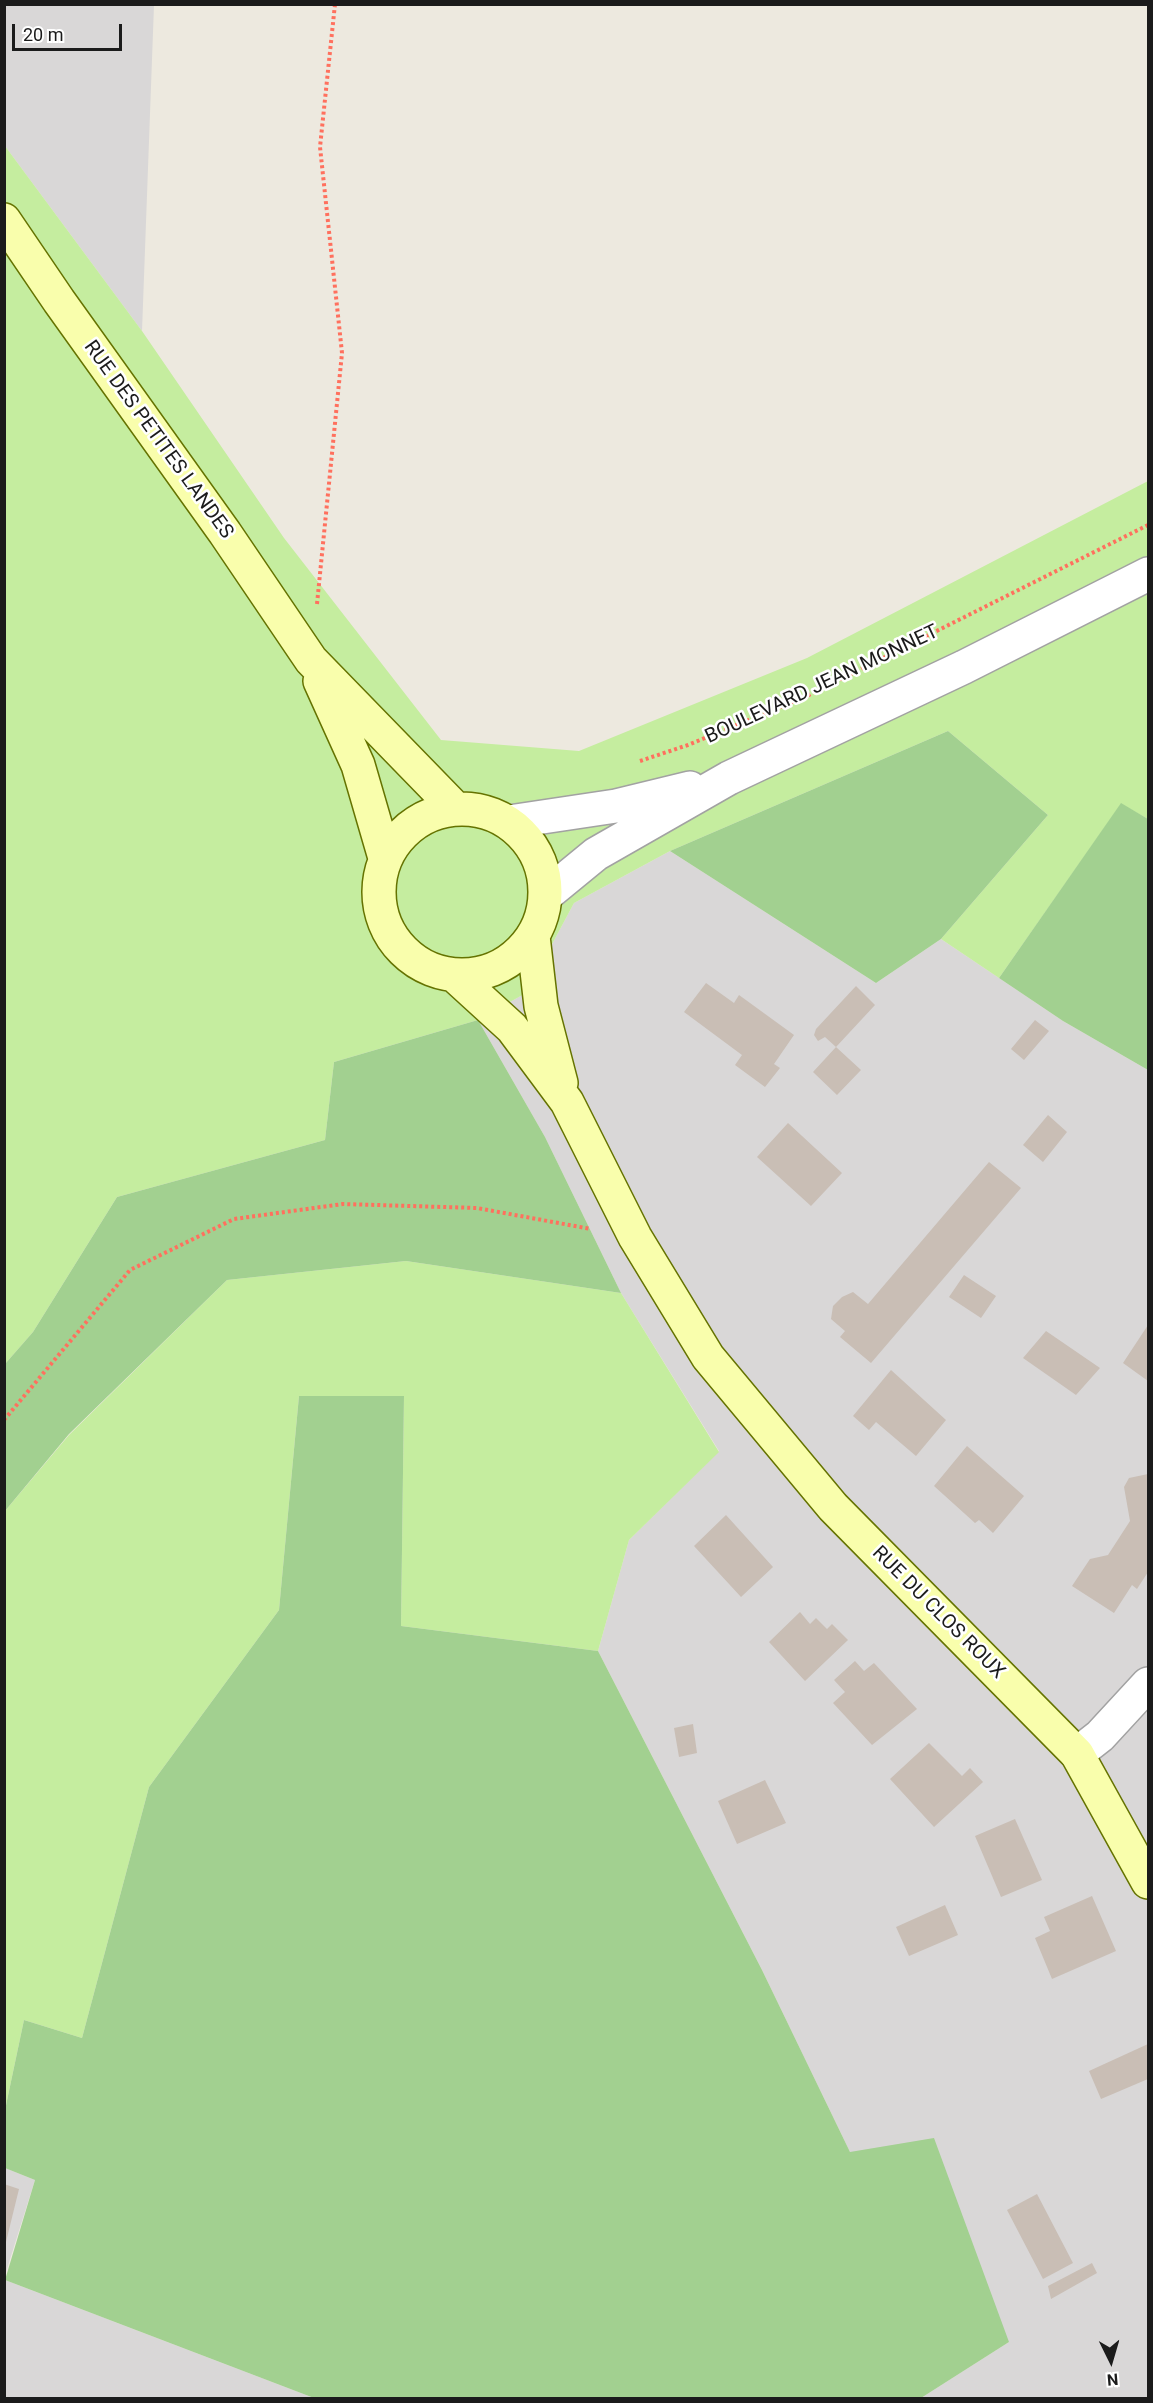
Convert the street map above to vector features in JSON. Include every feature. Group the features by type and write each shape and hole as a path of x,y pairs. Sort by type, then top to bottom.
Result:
{"main road":[{"name":"RUE DES PETITES LANDES","path":"4,220 59,302 225,533 311,660 358,765 385,858"},
{"name":"RUE DES PETITES LANDES","path":"311,660 455,808"},
{"path":"455,808 486,812 508,822 529,842 542,867 546,895 542,916 533,936 518,954 499,967 478,974 454,975 435,971 417,963 390,935 381,917 378,897 379,877 385,858 397,839 413,824 433,813 455,808"},
{"path":"533,936 541,1006 567,1102"},
{"path":"454,975 512,1028 567,1102 636,1237"},
{"name":"RUE DU CLOS ROUX","path":"636,1237 708,1357 833,1507 1077,1754 1149,1882"}],"street":[{"path":"546,895 596,854 729,778 964,667 1149,574"},
{"path":"508,822 616,806 729,778"},
{"path":"1077,1754 1100,1736 1149,1684"}],"path":[{"path":"311,660 342,353 320,147 335,4"},
{"name":"BOULEVARD JEAN MONNET","path":"634,763 688,745 809,695 1149,525"},
{"path":"4,1420 130,1269 234,1219 343,1204 477,1208 636,1237"}],"shaded area":[{"path":"5,5 154,5 142,331 5,146"},
{"path":"670,851 876,983 941,939 1063,1021 1148,1070 1148,2398 921,2398 1009,2342 850,2152 762,1970 598,1651 629,1540 719,1451 621,1293 545,1137 478,1020 526,993 574,903"},
{"path":"5,2168 35,2180 5,2275"},
{"path":"5,2280 314,2398 5,2398"}],"green space":[{"path":"5,146 142,331 284,538 441,740 579,751 807,658 1148,481 1148,819 1121,804 999,978 941,939 1048,815 948,731 670,851 574,903 526,993 478,1020 334,1062 325,1140 117,1197 33,1332 5,1364"},
{"path":"948,731 1048,815 941,939 876,983 670,851"},
{"path":"1121,803 1148,819 1148,1070 1063,1021 999,978"},
{"path":"478,1020 545,1137 621,1293 406,1261 227,1280 69,1434 5,1511 5,1364 33,1332 117,1197 325,1140 334,1062"},
{"path":"406,1261 621,1293 719,1452 629,1540 598,1651 401,1626 404,1396 299,1396 279,1610 149,1787 82,2038 24,2020 5,2110 5,1511 69,1435 227,1280"},
{"path":"299,1396 404,1396 401,1626 598,1651 762,1970 850,2152 934,2138 1009,2342 921,2398 314,2398 5,2280 35,2180 5,2168 5,2110 24,2020 82,2038 149,1787 279,1610"}],"building":[{"path":"706,983 734,1003 739,995 794,1035 774,1064 780,1068 765,1087 735,1065 742,1055 684,1012"},
{"path":"856,986 875,1005 836,1047 825,1037 818,1041 814,1035 816,1029"},
{"path":"1035,1020 1049,1031 1024,1060 1011,1049"},
{"path":"836,1047 861,1070 837,1095 813,1072"},
{"path":"1048,1115 1067,1132 1043,1162 1023,1145"},
{"path":"788,1123 842,1173 811,1206 757,1157"},
{"path":"989,1162 1021,1188 871,1363 840,1337 845,1331 831,1319 833,1306 842,1297 853,1292 868,1304"},
{"path":"964,1275 996,1296 981,1318 949,1297"},
{"path":"1148,1325 1148,1381 1123,1363"},
{"path":"1046,1331 1100,1368 1076,1395 1023,1358"},
{"path":"891,1370 946,1420 916,1456 876,1422 869,1430 853,1416"},
{"path":"967,1446 1024,1496 993,1533 979,1520 975,1523 934,1486"},
{"path":"1148,1474 1148,1572 1137,1589 1132,1585 1114,1613 1072,1586 1090,1559 1108,1555 1130,1521 1124,1487 1129,1478"},
{"path":"726,1515 773,1567 741,1597 694,1546"},
{"path":"800,1612 810,1624 816,1618 827,1629 832,1624 848,1640 805,1681 769,1642"},
{"path":"855,1661 864,1671 874,1663 917,1709 872,1745 833,1703 845,1692 834,1680"},
{"path":"693,1724 697,1753 679,1757 674,1728"},
{"path":"929,1743 962,1776 970,1768 983,1782 934,1827 890,1779"},
{"path":"765,1780 786,1823 737,1844 718,1801"},
{"path":"1015,1819 1042,1880 1001,1897 975,1836"},
{"path":"1092,1896 1116,1951 1052,1979 1035,1938 1050,1931 1044,1917"},
{"path":"945,1905 958,1935 909,1956 896,1927"},
{"path":"1148,2044 1148,2079 1101,2099 1089,2071"},
{"path":"4,2184 19,2189 5,2246 4,2246"},
{"path":"1037,2194 1073,2263 1043,2279 1007,2210"},
{"path":"1092,2263 1097,2273 1051,2299 1048,2286"}]}
